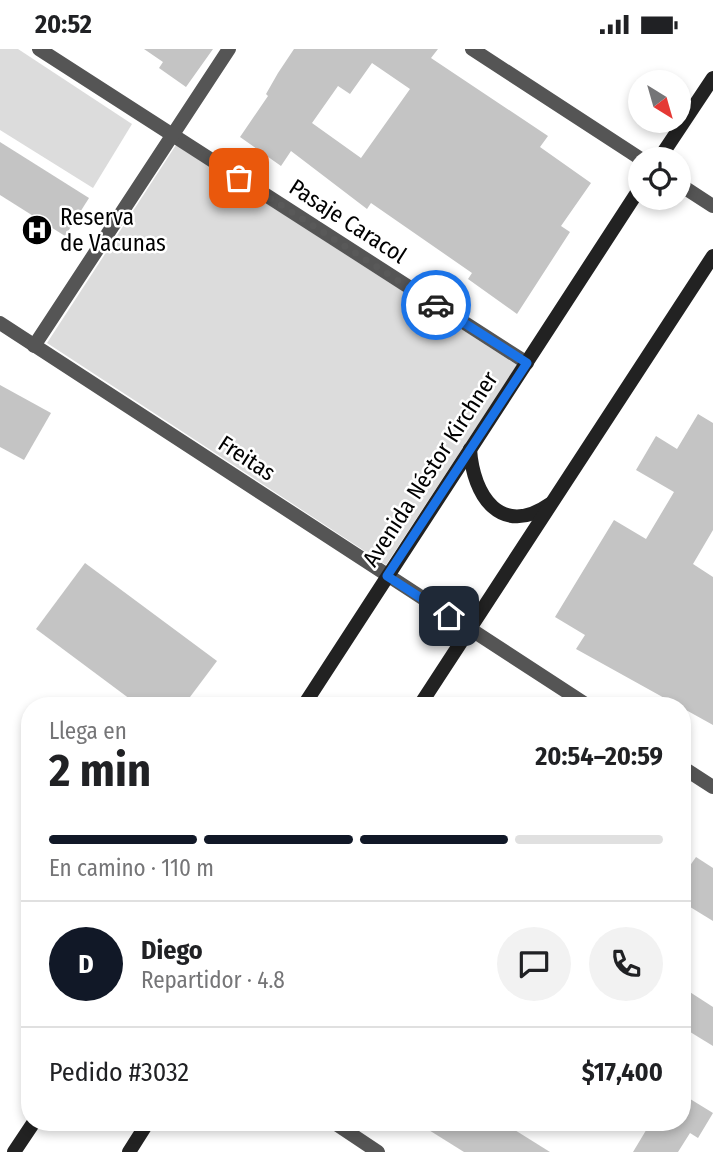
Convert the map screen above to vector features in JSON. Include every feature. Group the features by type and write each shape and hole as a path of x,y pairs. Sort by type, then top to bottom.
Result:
{"main road":[{"path":"667,147 713,78"},
{"name":"Avenida Néstor Kirchner","path":"308,697 628,207"},
{"path":"425,697 713,256"},
{"path":"470,449 472,472 479,492 489,505 504,514 524,516 538,512 556,499"},
{"path":"14,1152 28,1131"},
{"path":"129,1152 142,1131"}],"street":[{"name":"Pasaje Caracol","path":"39,49 527,363"},
{"path":"34,346 229,49"},
{"path":"472,49 628,151"},
{"path":"691,192 713,206"},
{"name":"Freitas","path":"0,323 575,697"},
{"path":"691,773 713,787"},
{"path":"346,1131 378,1152"}],"shaded area":[{"path":"0,49 18,49 132,124 93,188 0,130"},
{"path":"176,145 517,365 386,565 47,343"}],"building":[{"path":"144,49 213,49 186,87 159,68 163,62"},
{"path":"294,49 438,49 431,58 548,136 540,147 591,183 561,226 570,232 517,314 468,279 472,273 371,203 367,209 291,151 281,166 240,137 268,96 266,94","holes":["372,63 410,89 361,158 312,123 338,86 350,94"]},
{"path":"0,142 89,198 65,236 0,195"},
{"path":"0,385 51,413 24,460 0,447"},
{"path":"698,414 713,423 713,530 693,564 713,577 713,725 691,713 691,697 663,697 576,649 585,635 555,617 614,520 646,539 674,492 636,470 656,436 677,449"},
{"path":"85,563 217,661 190,697 127,697 36,629"},
{"path":"696,857 713,868 713,921 691,908 691,864"},
{"path":"691,993 713,1007 713,1046 691,1033"},
{"path":"691,1100 713,1113 698,1138 690,1133 678,1152 633,1152 646,1131 691,1131"},
{"path":"430,1131 516,1131 550,1152 464,1152"}],"way so far":[{"path":"239,178 436,305"}],"place":[{"name":"Reserva de Vacunas","path":"37,230"}],"route":[{"path":"436,305 527,363 387,576 449,616"}]}
